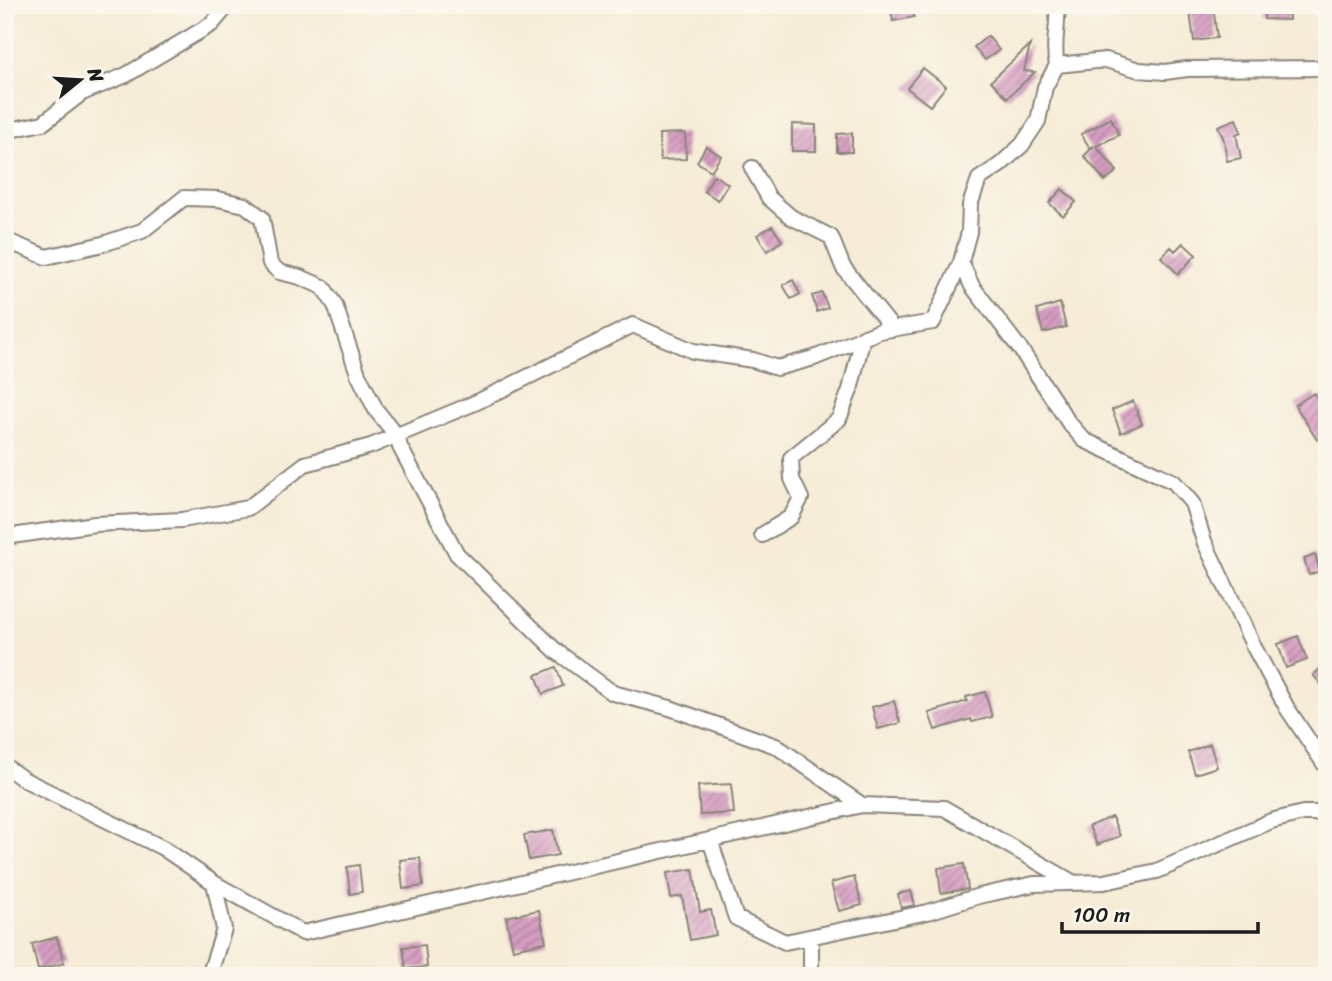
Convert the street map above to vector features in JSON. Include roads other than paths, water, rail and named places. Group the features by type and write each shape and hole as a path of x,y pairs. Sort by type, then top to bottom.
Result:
{"street":[{"path":"5,131 43,123 82,93 126,75 212,24 228,5"},
{"path":"5,537 95,524 182,520 248,508 305,464 397,436 477,402 633,325 693,351 753,360 777,369 814,358 880,331 933,322 961,262 969,232 970,205 979,179 1022,145 1038,121 1045,87 1056,65 1054,53 1058,24 1057,5"},
{"path":"1056,65 1106,60 1139,70 1165,72 1201,69 1327,68"},
{"path":"752,168 769,198 791,217 831,237 843,267 893,329"},
{"path":"5,240 46,257 103,244 142,231 184,198 218,199 245,205 262,218 270,263 279,272 300,276 323,287 335,305 358,374 376,410 397,436 400,447 457,554 556,651 613,694 670,708 776,746 862,805"},
{"path":"961,262 972,286 1021,351 1069,423 1084,440 1174,482 1192,503 1204,541 1255,649 1287,708 1327,768"},
{"path":"762,535 791,517 801,498 792,480 791,458 839,419 850,390 863,337"},
{"path":"5,766 23,779 163,848 214,883 303,933 862,805 944,808 1073,883"},
{"path":"710,840 736,918 785,942 928,912 979,896 1034,884 1104,882 1157,871 1271,821 1303,813 1327,813"},
{"path":"211,976 224,929 214,883"},
{"path":"811,937 811,976"}]}
